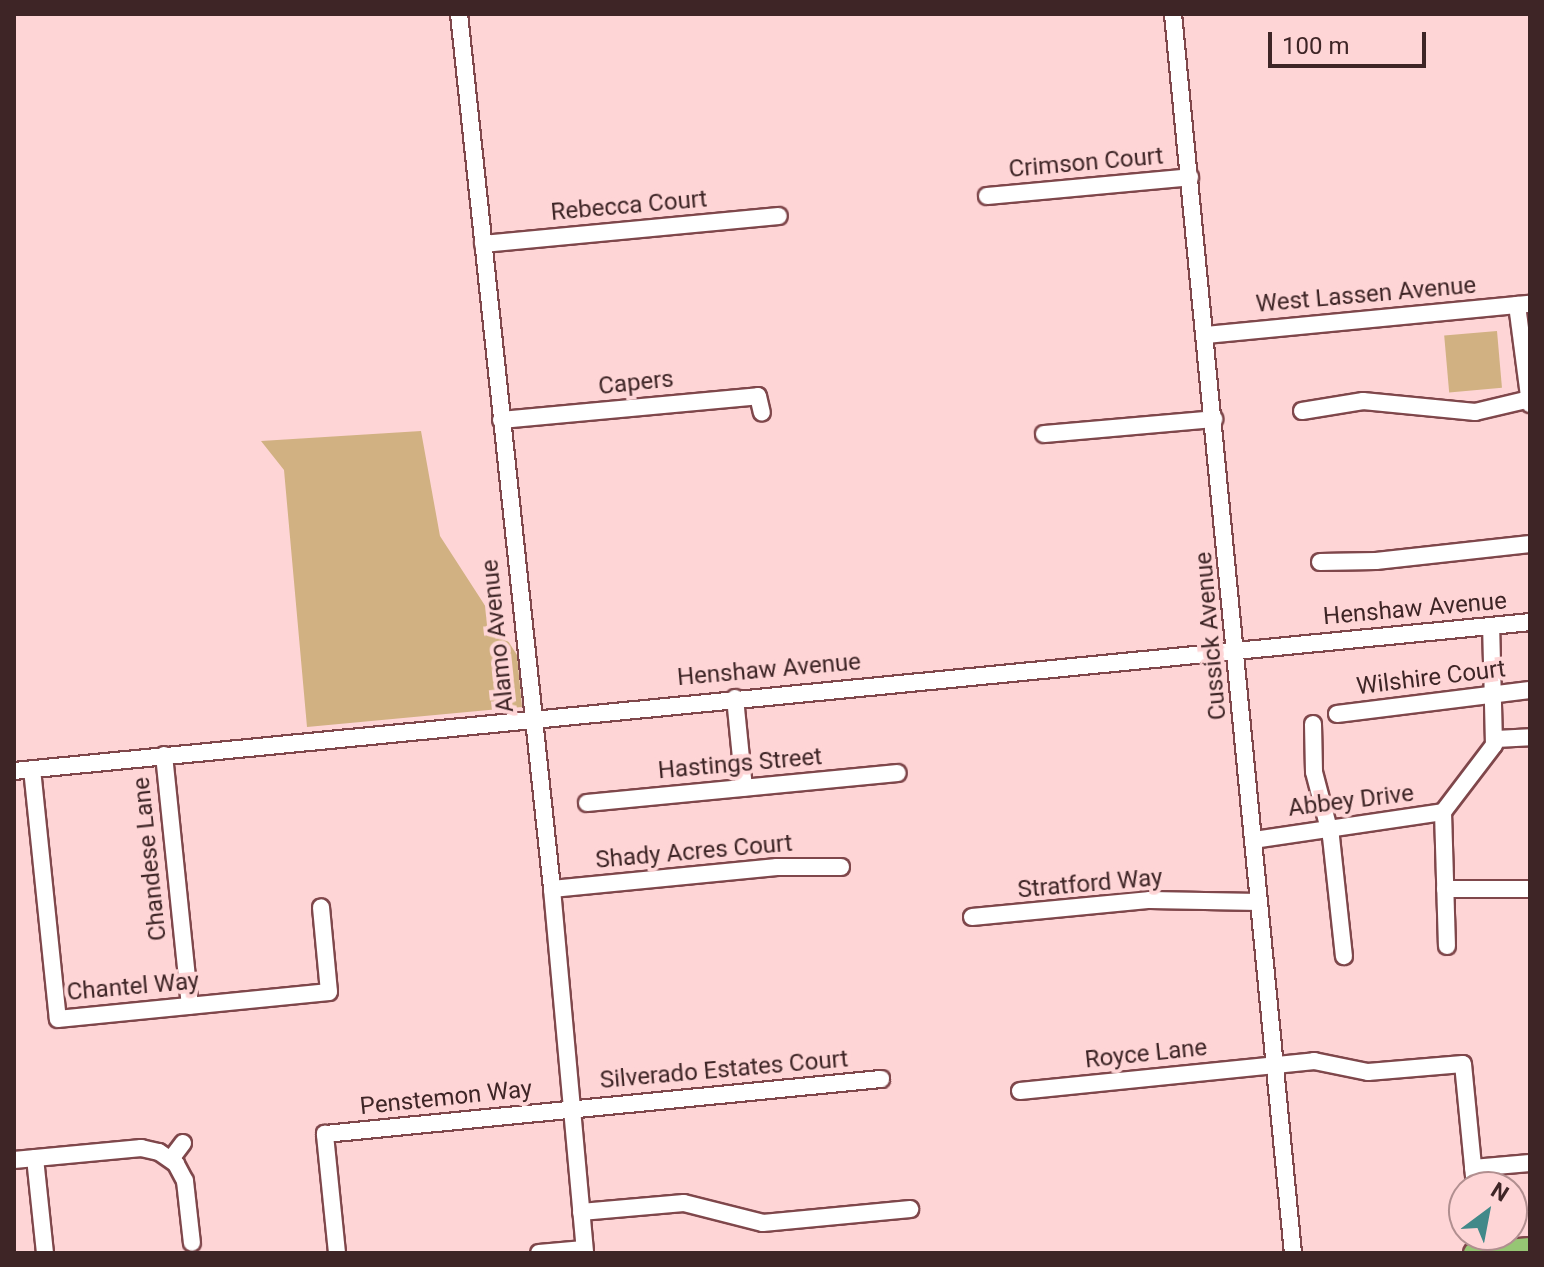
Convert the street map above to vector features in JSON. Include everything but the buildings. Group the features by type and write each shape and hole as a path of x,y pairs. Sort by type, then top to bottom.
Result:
{"main road":[{"path":"1474,1253 1530,1248"}],"street":[{"name":"Alamo Avenue","path":"459,14 530,717 552,889 584,1251"},
{"name":"Cussick Avenue","path":"1173,14 1237,649 1293,1253"},
{"name":"Crimson Court","path":"987,196 1190,177"},
{"name":"Rebecca Court","path":"483,244 779,216"},
{"name":"West Lassen Avenue","path":"1206,335 1524,304"},
{"path":"1302,411 1363,401 1475,412 1530,401 1524,304"},
{"name":"Capers","path":"501,420 758,396 762,413"},
{"path":"1044,434 1214,419"},
{"path":"1320,562 1376,561 1530,544"},
{"name":"Henshaw Avenue","path":"14,771 530,717 1530,622"},
{"path":"1491,626 1496,739 1530,737"},
{"name":"Wilshire Court","path":"1337,714 1530,690"},
{"path":"735,698 744,788"},
{"path":"1313,724 1314,772 1327,826 1344,956"},
{"name":"Abbey Drive","path":"1254,840 1327,826 1443,812 1484,763 1496,739"},
{"name":"Chandese Lane","path":"164,755 190,1006"},
{"name":"Chantel Way","path":"32,769 58,1019 329,992 321,907"},
{"name":"Hastings Street","path":"587,803 898,773"},
{"path":"1443,812 1447,946"},
{"name":"Shady Acres Court","path":"552,889 777,867 841,867"},
{"path":"1445,889 1530,889"},
{"name":"Stratford Way","path":"972,917 1150,900 1259,902"},
{"name":"Royce Lane","path":"1020,1091 1322,1061 1379,1072 1463,1064 1473,1168"},
{"name":"Silverado Estates Court","path":"571,1109 881,1079"},
{"name":"Penstemon Way","path":"337,1253 325,1134 571,1109"},
{"path":"171,1159 183,1143"},
{"path":"14,1160 141,1148 171,1159 185,1181 192,1243"},
{"path":"35,1158 45,1253"},
{"path":"1473,1171 1473,1168 1530,1163"},
{"path":"581,1212 684,1203 763,1223 910,1209"},
{"path":"539,1253 584,1251"}],"shaded area":[{"path":"1497,331 1502,388 1449,392 1444,336"},
{"path":"421,431 440,536 517,655 522,707 307,727 284,470 261,441"}]}
